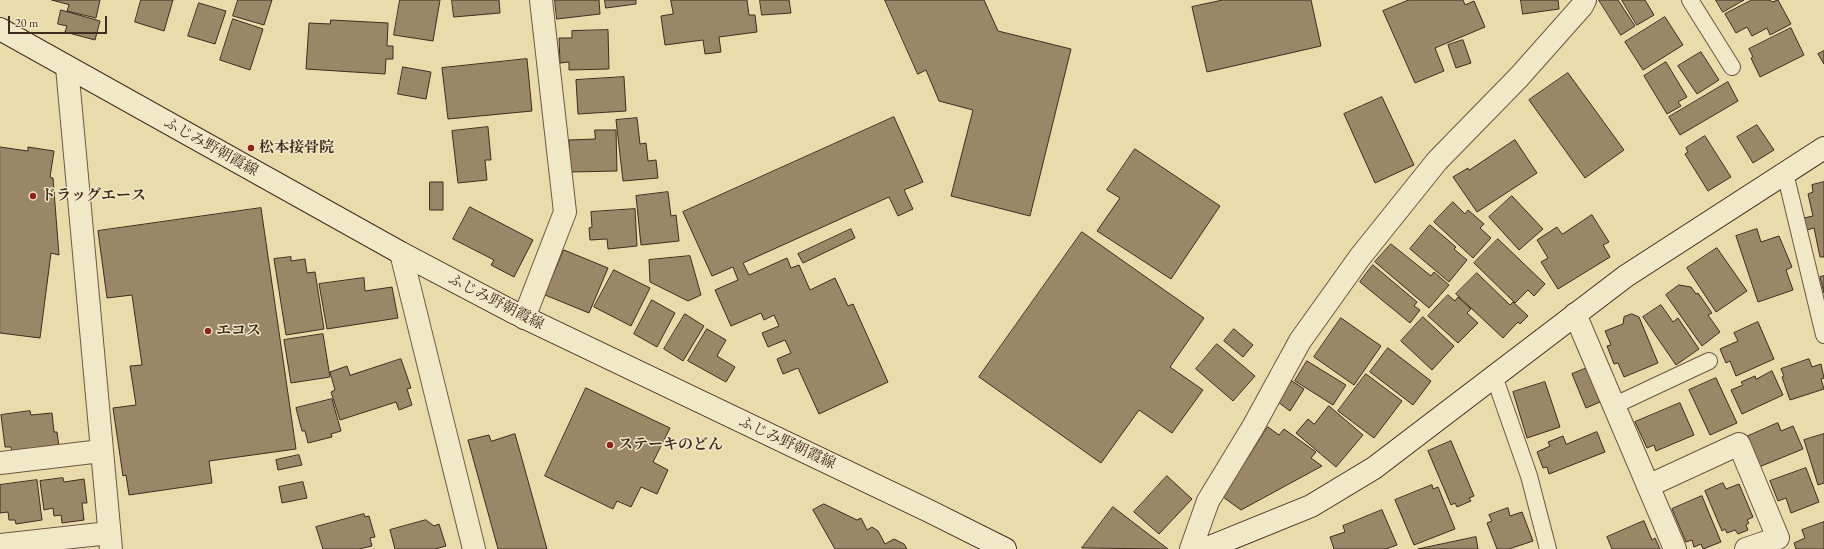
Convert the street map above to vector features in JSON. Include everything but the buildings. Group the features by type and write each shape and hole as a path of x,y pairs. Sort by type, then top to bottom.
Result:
{"street":[{"path":"524,318 565,212 540,0"},
{"path":"1191,549 1208,501 1253,427 1300,341 1346,277 1437,161 1519,77 1582,6 1584,0"},
{"name":"ふじみ野朝霞線","path":"0,29 401,253 524,318 929,511 1005,549"},
{"path":"0,545 110,541 68,67"},
{"path":"1205,549 1311,506 1374,468 1626,276 1824,148"},
{"path":"401,253 474,549"},
{"path":"1575,314 1675,549"},
{"path":"1648,486 1738,444 1778,538 1746,549"},
{"path":"0,463 101,451"}],"lane":[{"path":"1690,0 1732,67"},
{"path":"1785,173 1824,335"},
{"path":"1613,406 1709,362"},
{"path":"1494,376 1529,476 1548,549"}],"place":[{"name":"松本接骨院","path":"251,148"},
{"name":"ドラッグエース","path":"33,196"},
{"name":"エコス","path":"208,331"},
{"name":"ステーキのどん","path":"610,445"}]}
